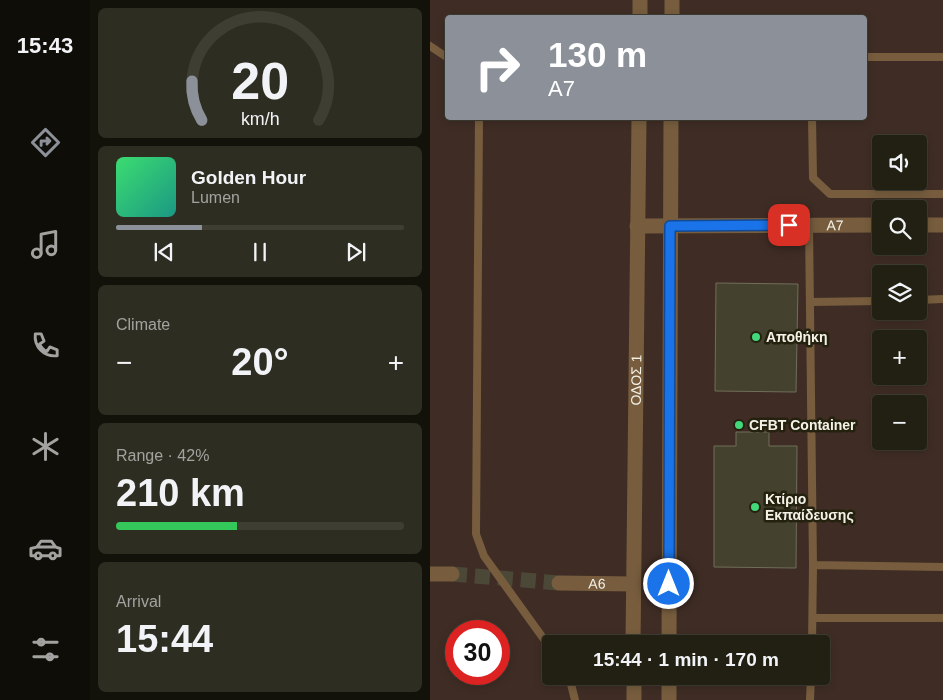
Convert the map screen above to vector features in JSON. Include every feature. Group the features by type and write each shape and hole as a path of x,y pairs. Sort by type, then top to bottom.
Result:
{"street":[{"path":"640,0 640,15"},
{"path":"672,0 672,15"},
{"name":"ΟΔΟΣ 1","path":"634,635 638,120"},
{"path":"669,635 671,120"},
{"name":"Α7","path":"637,226 872,225"},
{"path":"927,225 943,225"},
{"path":"430,574 452,574"},
{"name":"Α6","path":"559,583 633,584"},
{"path":"634,685 634,700"},
{"path":"668,700 669,685"}],"lane":[{"path":"430,46 445,56"},
{"path":"867,57 943,57"},
{"path":"479,120 476,534 484,556 542,637"},
{"path":"812,120 813,178 830,194 943,194"},
{"path":"809,225 812,635"},
{"path":"927,300 943,300"},
{"path":"810,302 872,301"},
{"path":"813,564 943,567"},
{"path":"813,618 943,618"},
{"path":"571,685 575,700"},
{"path":"810,700 811,685"}],"shaded area":[{"path":"430,0 943,0 943,700 430,700"}],"building":[{"name":"Αποθήκη","path":"716,283 798,284 796,392 715,391"},
{"name":"Κτίριο Εκπαίδευσης","path":"736,432 769,432 769,446 797,446 796,568 714,567 714,446 736,446"}],"tunnel":[{"path":"452,574 559,583"}],"place":[{"name":"Αποθήκη","path":"756,337"},
{"name":"CFBT Container","path":"739,425"},
{"name":"Κτίριο Εκπαίδευσης","path":"755,507"}],"route":[{"path":"669,584 670,226 789,225"}]}
